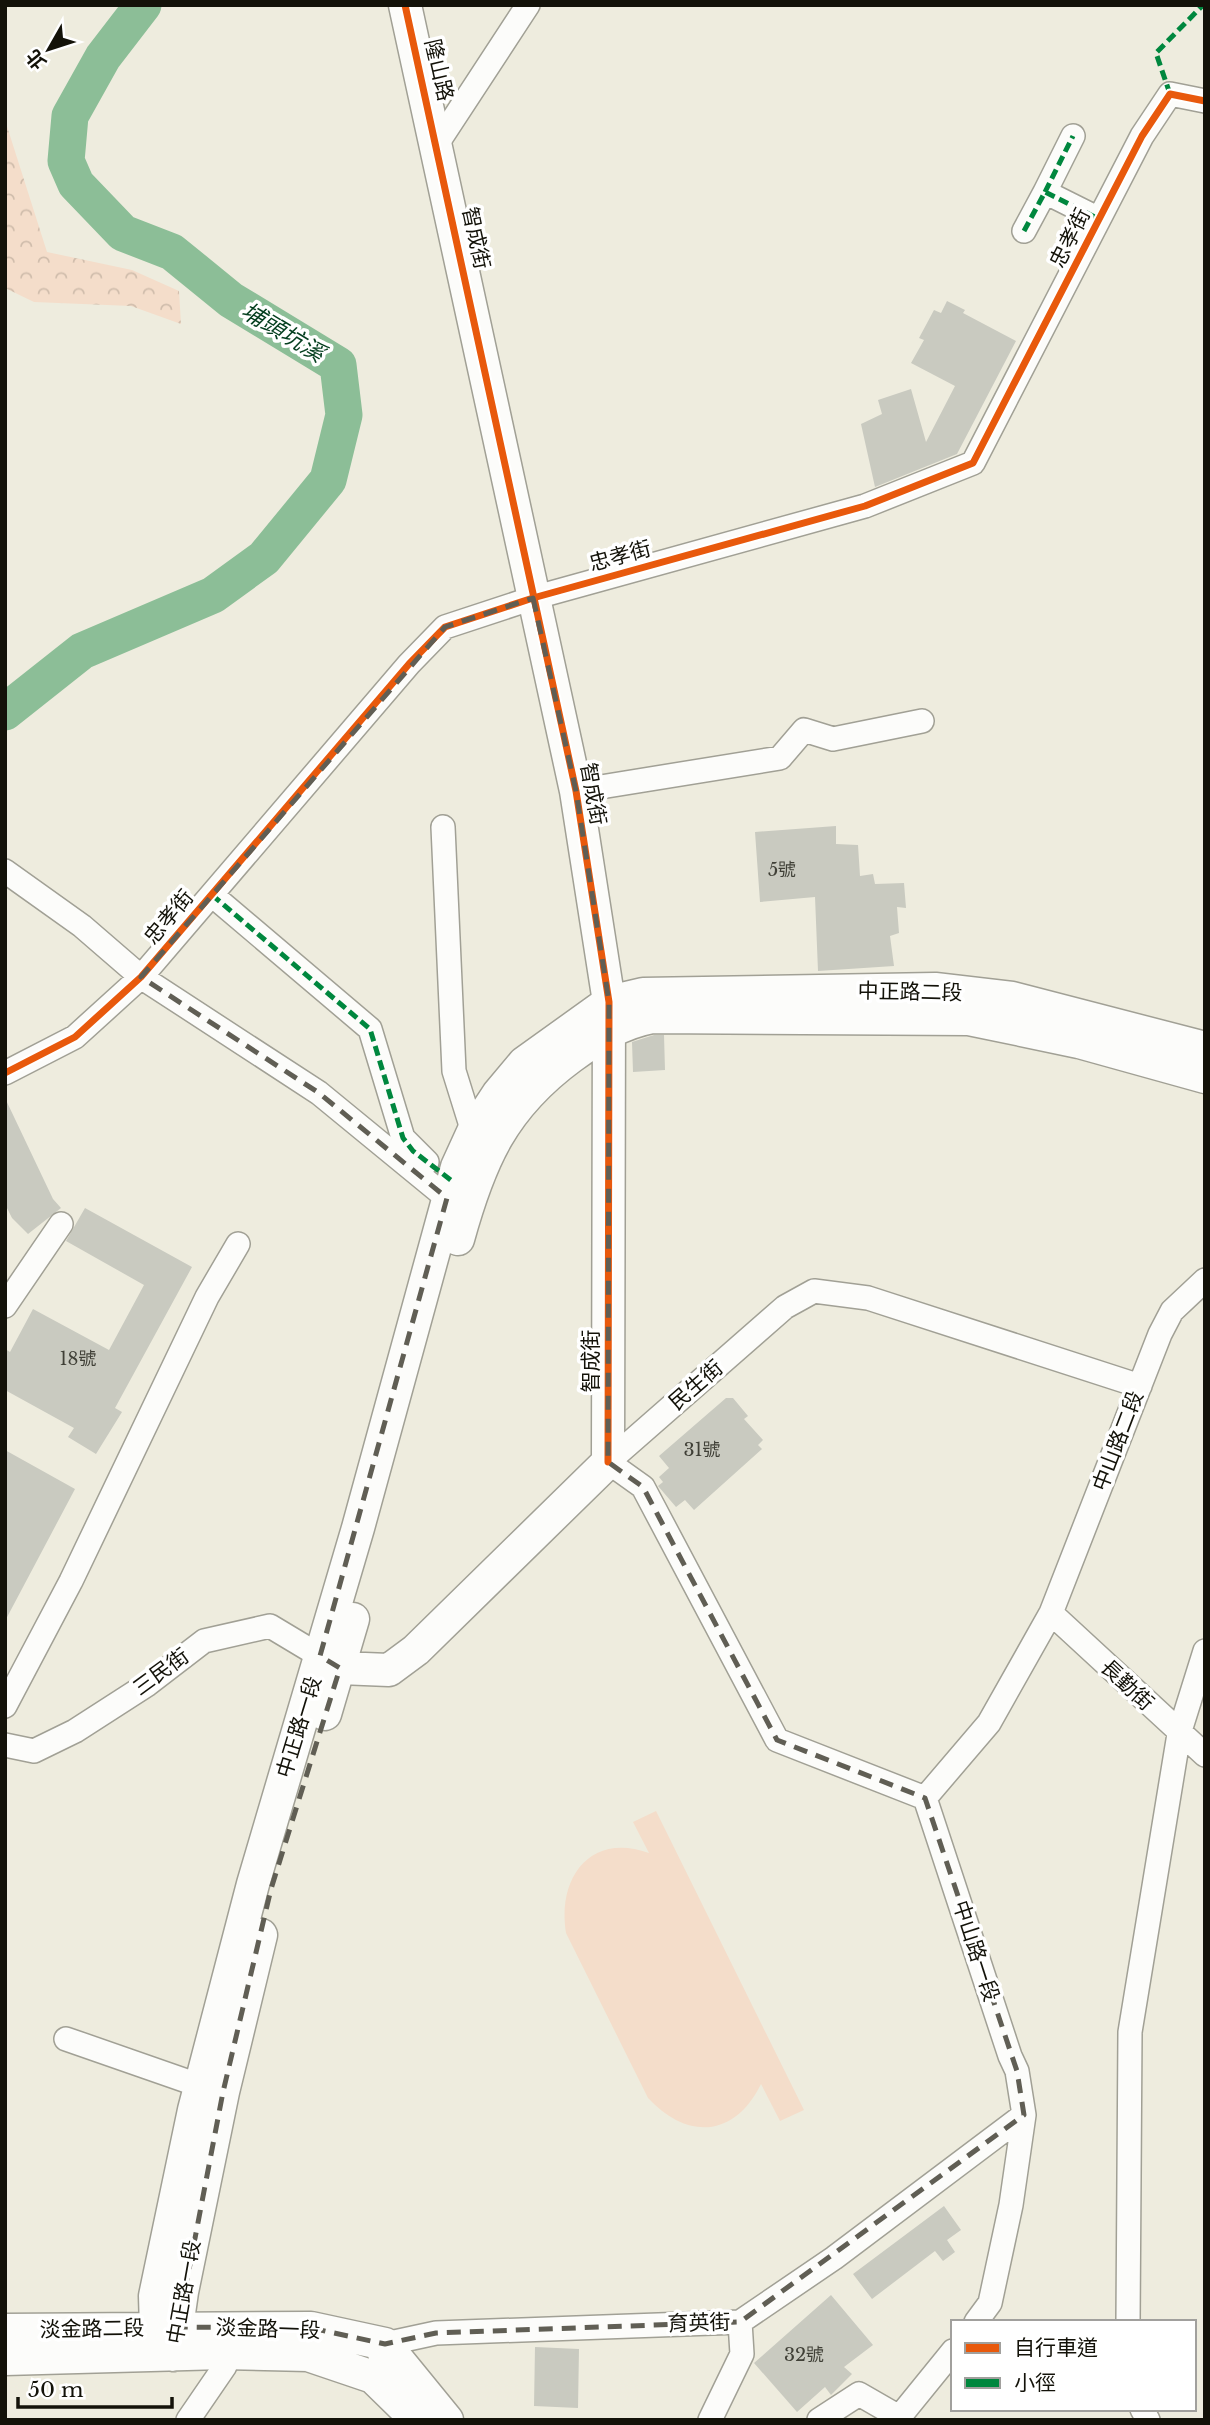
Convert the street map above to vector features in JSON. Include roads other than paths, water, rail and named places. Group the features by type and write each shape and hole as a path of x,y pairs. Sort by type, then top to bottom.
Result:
{"main road":[{"name":"隆山路","path":"405,5 437,144"},
{"name":"智成街","path":"437,144 576,791 610,1017 608,1462"},
{"name":"中正路二段","path":"610,1017 643,994 935,989 1012,998 1205,1048"},
{"name":"中正路二段","path":"610,1017 630,1021 652,1017 969,1019 1079,1042 1205,1077"},
{"name":"中正路一段","path":"169,2337 182,2292 223,2092 271,1889 450,1190 482,1140 543,1078 593,1040 610,1017"},
{"name":"中正路一段","path":"169,2337 155,2297 201,2086 253,1884 330,1662 466,1212 482,1140"},
{"name":"民生街","path":"330,1662 389,1670 416,1650 608,1462"},
{"name":"淡金路一段","path":"224,2340 311,2328 385,2344"},
{"name":"淡金路二段","path":"5,2330 169,2337"},
{"name":"淡金路二段","path":"5,2359 169,2337"},
{"name":"淡金路一段","path":"169,2337 224,2340 308,2355 373,2377 417,2420"},
{"path":"385,2344 447,2420"}],"street":[{"path":"437,144 528,5"},
{"name":"忠孝街","path":"5,1073 75,1037 141,977 409,664 445,627 533,598 865,506 973,463 1142,136 1170,94 1205,102"},
{"path":"1024,231 1073,136"},
{"path":"1045,192 1099,219"},
{"path":"576,791 780,758 804,730 833,739 922,721"},
{"path":"443,827 454,1072 482,1140"},
{"path":"5,871 82,926 141,977 318,1093 450,1190"},
{"path":"212,895 370,1028 402,1138 450,1190"},
{"path":"5,1306 61,1224"},
{"path":"5,1706 71,1581 207,1297 238,1244"},
{"name":"中山路二段","path":"1051,1613 1172,1311 1205,1280"},
{"name":"民生街","path":"608,1462 785,1307 814,1291 867,1298 1140,1386"},
{"path":"608,1462 643,1487 777,1740 925,1798 989,1723 1051,1613"},
{"name":"長勤街","path":"1051,1613 1179,1734 1205,1755"},
{"name":"三民街","path":"5,1745 34,1751 75,1731 148,1684 204,1640 270,1626 330,1662"},
{"path":"1128,2320 1129,2032 1179,1734 1205,1651"},
{"name":"中山路一段","path":"925,1798 1017,2071 1024,2115 1011,2205 990,2304 978,2320"},
{"path":"66,2039 201,2086"},
{"name":"育英街","path":"385,2344 436,2333 740,2322 834,2258 1024,2115"},
{"path":"709,2420 742,2354 740,2322"},
{"path":"188,2420 225,2366 224,2340"},
{"path":"373,2377 385,2344"},
{"path":"820,2420 859,2394 898,2418 951,2353"}],"waterway":[{"name":"埔頭坑溪","path":"5,712 82,651 213,595 264,558 328,480 344,415 338,365 231,300 172,252 123,233 76,184 66,161 70,116 103,57 143,5"}]}
